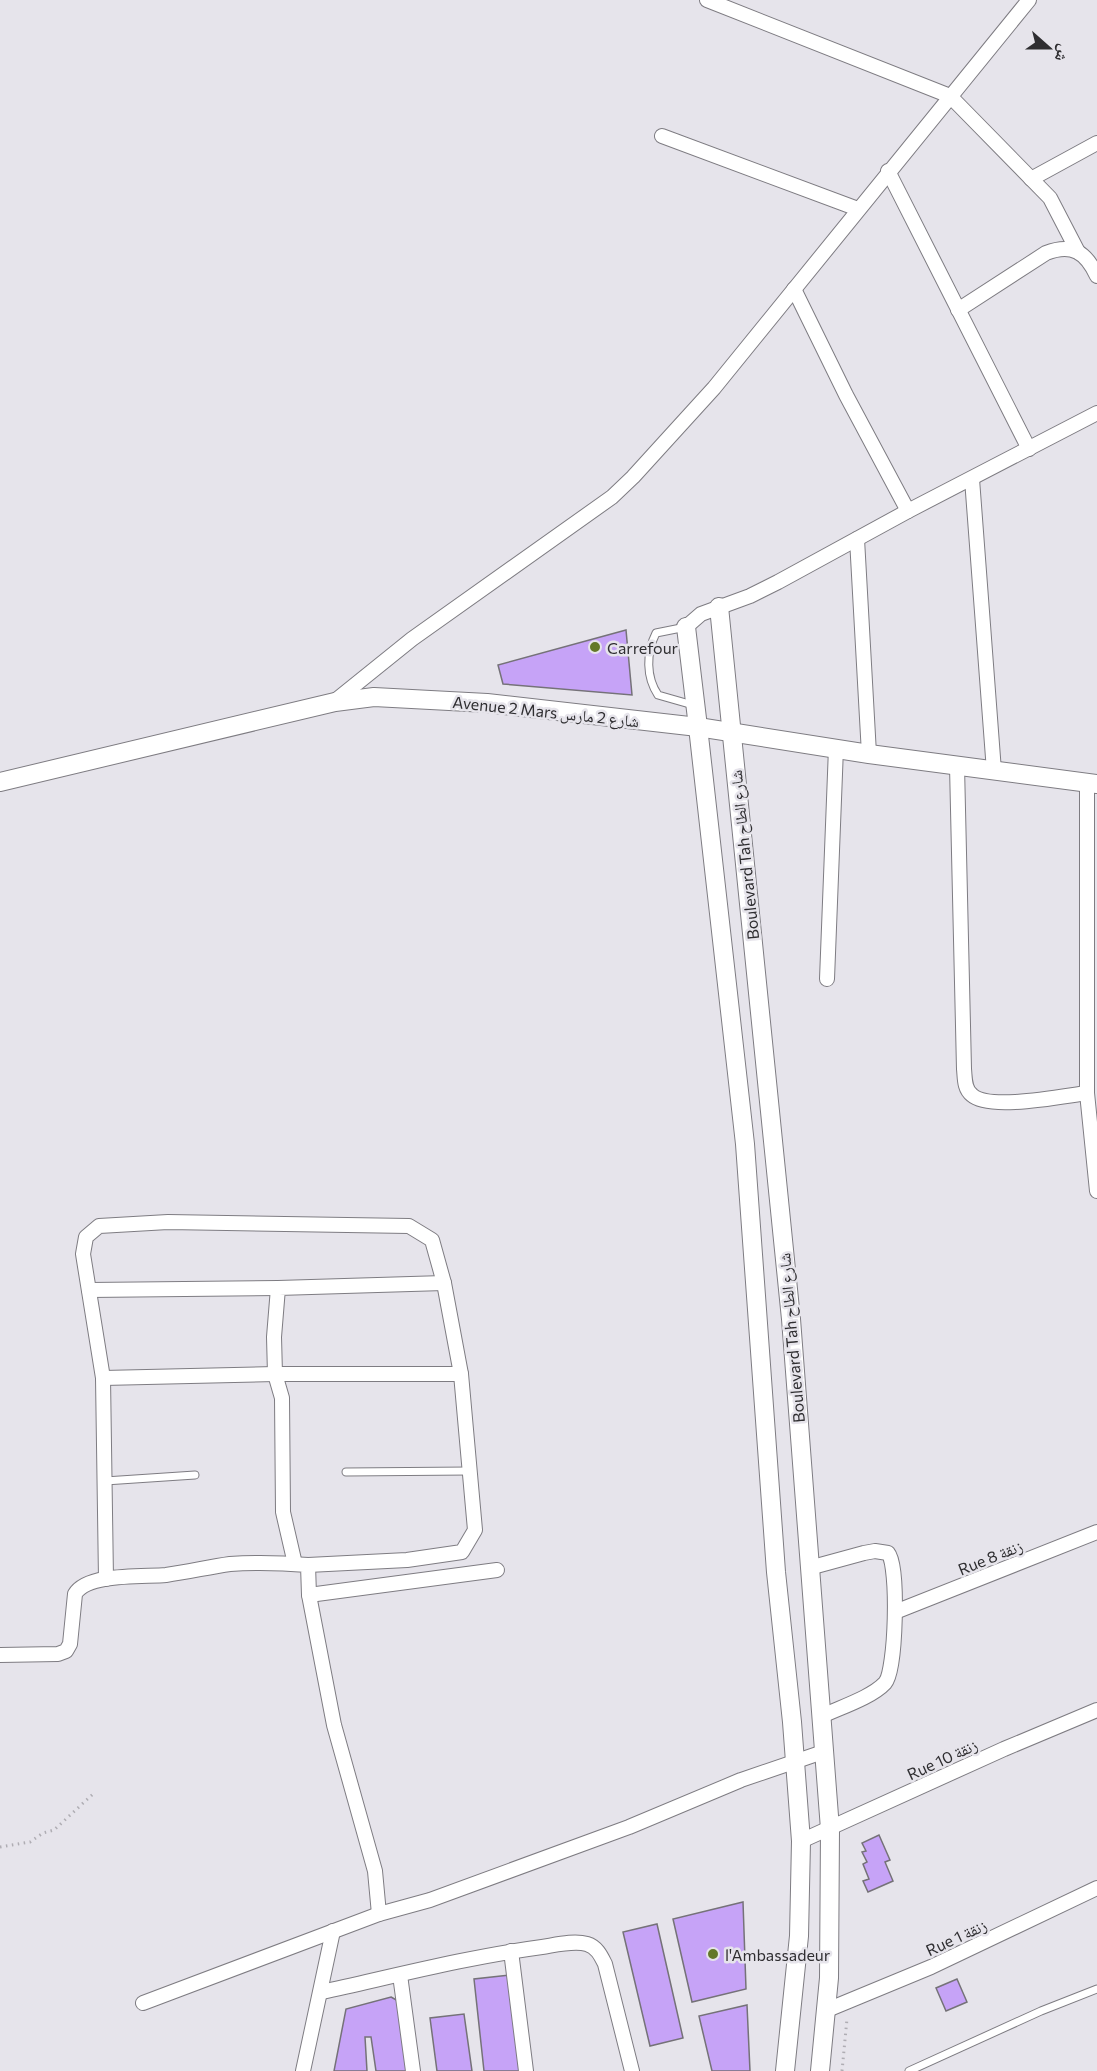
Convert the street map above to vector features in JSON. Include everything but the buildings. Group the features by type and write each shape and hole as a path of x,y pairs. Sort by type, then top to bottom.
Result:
{"street":[{"path":"707,0 951,96 1050,198 1078,252"},
{"path":"335,702 412,639 612,497 633,477 714,388 1029,0"},
{"path":"662,136 858,209"},
{"path":"1031,179 1097,143"},
{"path":"888,171 1029,449"},
{"path":"958,310 1046,253 1063,249 1078,252 1086,257 1097,276"},
{"path":"795,289 846,395 908,511"},
{"path":"686,627 701,614 778,582 908,511 1097,413"},
{"path":"972,478 994,771"},
{"path":"857,539 869,754"},
{"name":"Boulevard Tah شارع الطاح","path":"719,607 791,1319 830,1829 827,2010 820,2071"},
{"name":"Boulevard Tah شارع الطاح","path":"686,627 744,1144 776,1572 801,1841 799,1936 785,2071"},
{"name":"Avenue 2 Mars شارع 2 مارس","path":"0,782 335,702 375,697 488,702 699,728 1092,784"},
{"path":"827,979 836,748"},
{"path":"957,766 966,1087 972,1096 1000,1103 1087,1093"},
{"path":"1092,784 1091,1024 1087,1093 1097,1191"},
{"path":"0,1655 58,1654 66,1651 70,1644 75,1594 84,1586 106,1579 165,1575 231,1564 406,1560 462,1552 475,1530 461,1374 444,1283 432,1240 409,1226 168,1222 99,1226 86,1237 83,1254 103,1378 106,1579"},
{"path":"89,1290 444,1283"},
{"path":"278,1288 274,1337 275,1374 282,1398 283,1512 302,1564 334,1725 375,1871 379,1914"},
{"path":"103,1378 275,1374 461,1374"},
{"name":"Rue 8 زنقة","path":"895,1612 1097,1532"},
{"path":"809,1568 875,1551 888,1553 894,1565 895,1612 892,1663 887,1682 877,1690 820,1717"},
{"path":"309,1595 497,1570"},
{"name":"Rue 10 زنقة","path":"801,1841 1004,1749 1097,1710"},
{"path":"143,2003 379,1914 441,1896 629,1827 741,1780 823,1752"},
{"name":"Rue 1 زنقة","path":"827,2010 931,1967 1097,1888"},
{"path":"303,2071 307,2046 322,1992 333,1931"},
{"path":"322,1992 437,1965 569,1943 581,1943 593,1947 605,1964 632,2071"},
{"path":"511,1952 526,2071"},
{"path":"400,1975 413,2071"}],"lane":[{"path":"686,627 656,633 650,645 648,661 652,685 658,695 696,706"},
{"path":"346,1472 470,1471"},
{"path":"105,1481 195,1475"},
{"path":"909,2071 1041,2011 1097,1989"}],"path":[{"path":"0,1847 30,1842 43,1833 54,1830 93,1794"},
{"path":"842,2071 849,2001"}],"place":[{"name":"Carrefour","path":"595,647"},
{"name":"l'Ambassadeur","path":"713,1954"}]}
